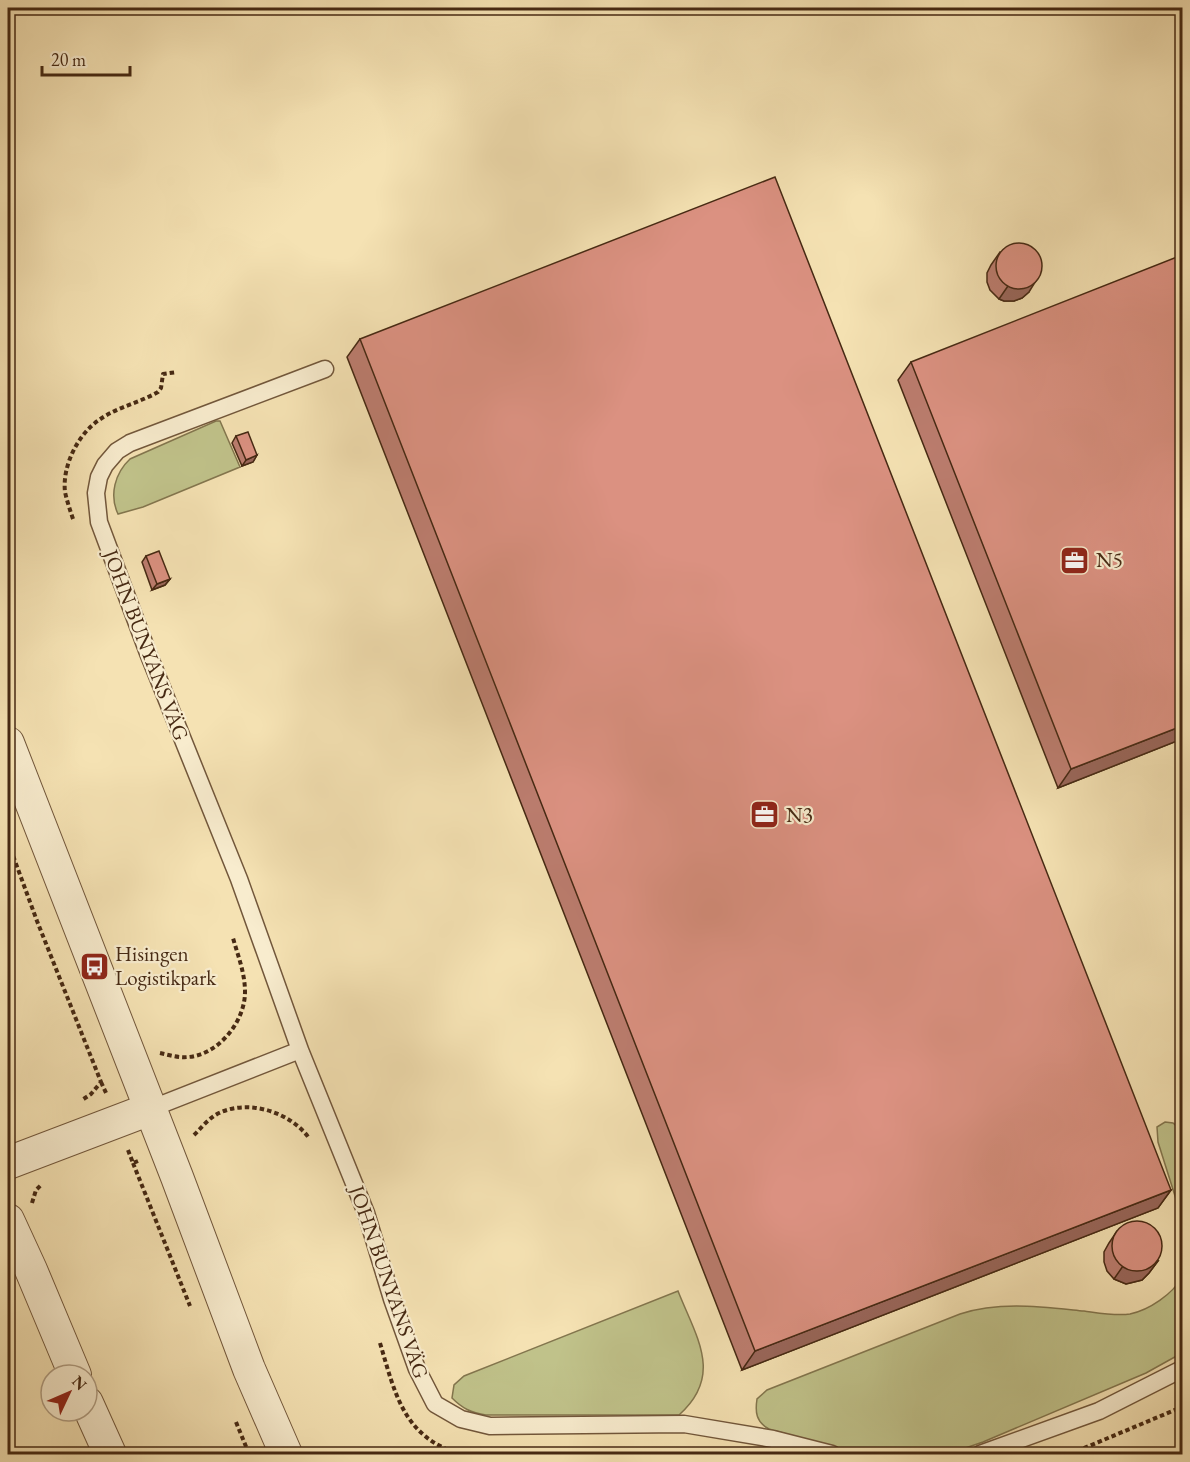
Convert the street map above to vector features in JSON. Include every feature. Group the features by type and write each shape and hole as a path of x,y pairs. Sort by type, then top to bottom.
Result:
{"street":[{"path":"8,742 249,1369 286,1455"},
{"path":"8,1163 150,1109"},
{"path":"10,1226 70,1363"},
{"path":"96,1423 110,1455"}],"lane":[{"name":"JOHN BUNYANS VÄG","path":"326,369 130,443 117,451 105,465 99,477 96,493 99,522 148,653 239,879 300,1050 366,1213 392,1299 417,1369 435,1404 461,1419 490,1426 684,1425 773,1439 832,1455"},
{"path":"150,1109 300,1050"},
{"path":"980,1455 1099,1410 1182,1369"}],"path":[{"path":"76,528 65,492 65,480 71,457 82,437 98,420 158,392 161,388 163,374 177,372"},
{"path":"8,842 133,1163 194,1135 211,1118 220,1113 249,1108 267,1110 291,1119 304,1131 313,1145"},
{"path":"97,1071 152,1052 181,1057 196,1056 227,1037 240,1018 245,1000 243,971 232,934"},
{"path":"81,1101 91,1094 101,1082"},
{"path":"123,1154 129,1151"},
{"path":"10,1226 31,1224 33,1197 36,1190 50,1179"},
{"path":"379,1339 405,1415 429,1441 460,1455"},
{"path":"1070,1455 1182,1407"}],"green space":[{"path":"220,421 240,467 143,507 118,514 114,499 115,485 130,459"},
{"path":"1165,1122 1173,1123 1182,1131 1182,1218 1158,1142 1157,1127"},
{"path":"1182,1277 1182,1353 1146,1373 983,1442 948,1454 856,1454 769,1429 761,1423 757,1416 757,1399 767,1390 960,1314 990,1307 1022,1306 1130,1314 1145,1309 1160,1300"},
{"path":"678,1291 698,1340 703,1370 700,1385 693,1400 679,1415 486,1415 467,1410 452,1398 454,1385 464,1376"}],"building":[{"name":"N3","path":"775,177 1171,1190 755,1351 360,339"},
{"path":"1019,243 1035,250 1042,266 1035,282 1019,289 1003,282 996,266 1003,250"},
{"name":"N5","path":"1182,255 1182,726 1071,769 911,362"},
{"path":"248,432 257,455 246,460 236,436"},
{"path":"159,551 170,579 157,584 146,556"},
{"path":"1137,1221 1155,1228 1162,1246 1155,1264 1137,1271 1119,1264 1112,1246 1119,1228"}],"place":[{"name":"N5","path":"1075,560"},
{"name":"N3","path":"765,815"},
{"name":"Hisingen Logistikpark","path":"94,966"}]}
